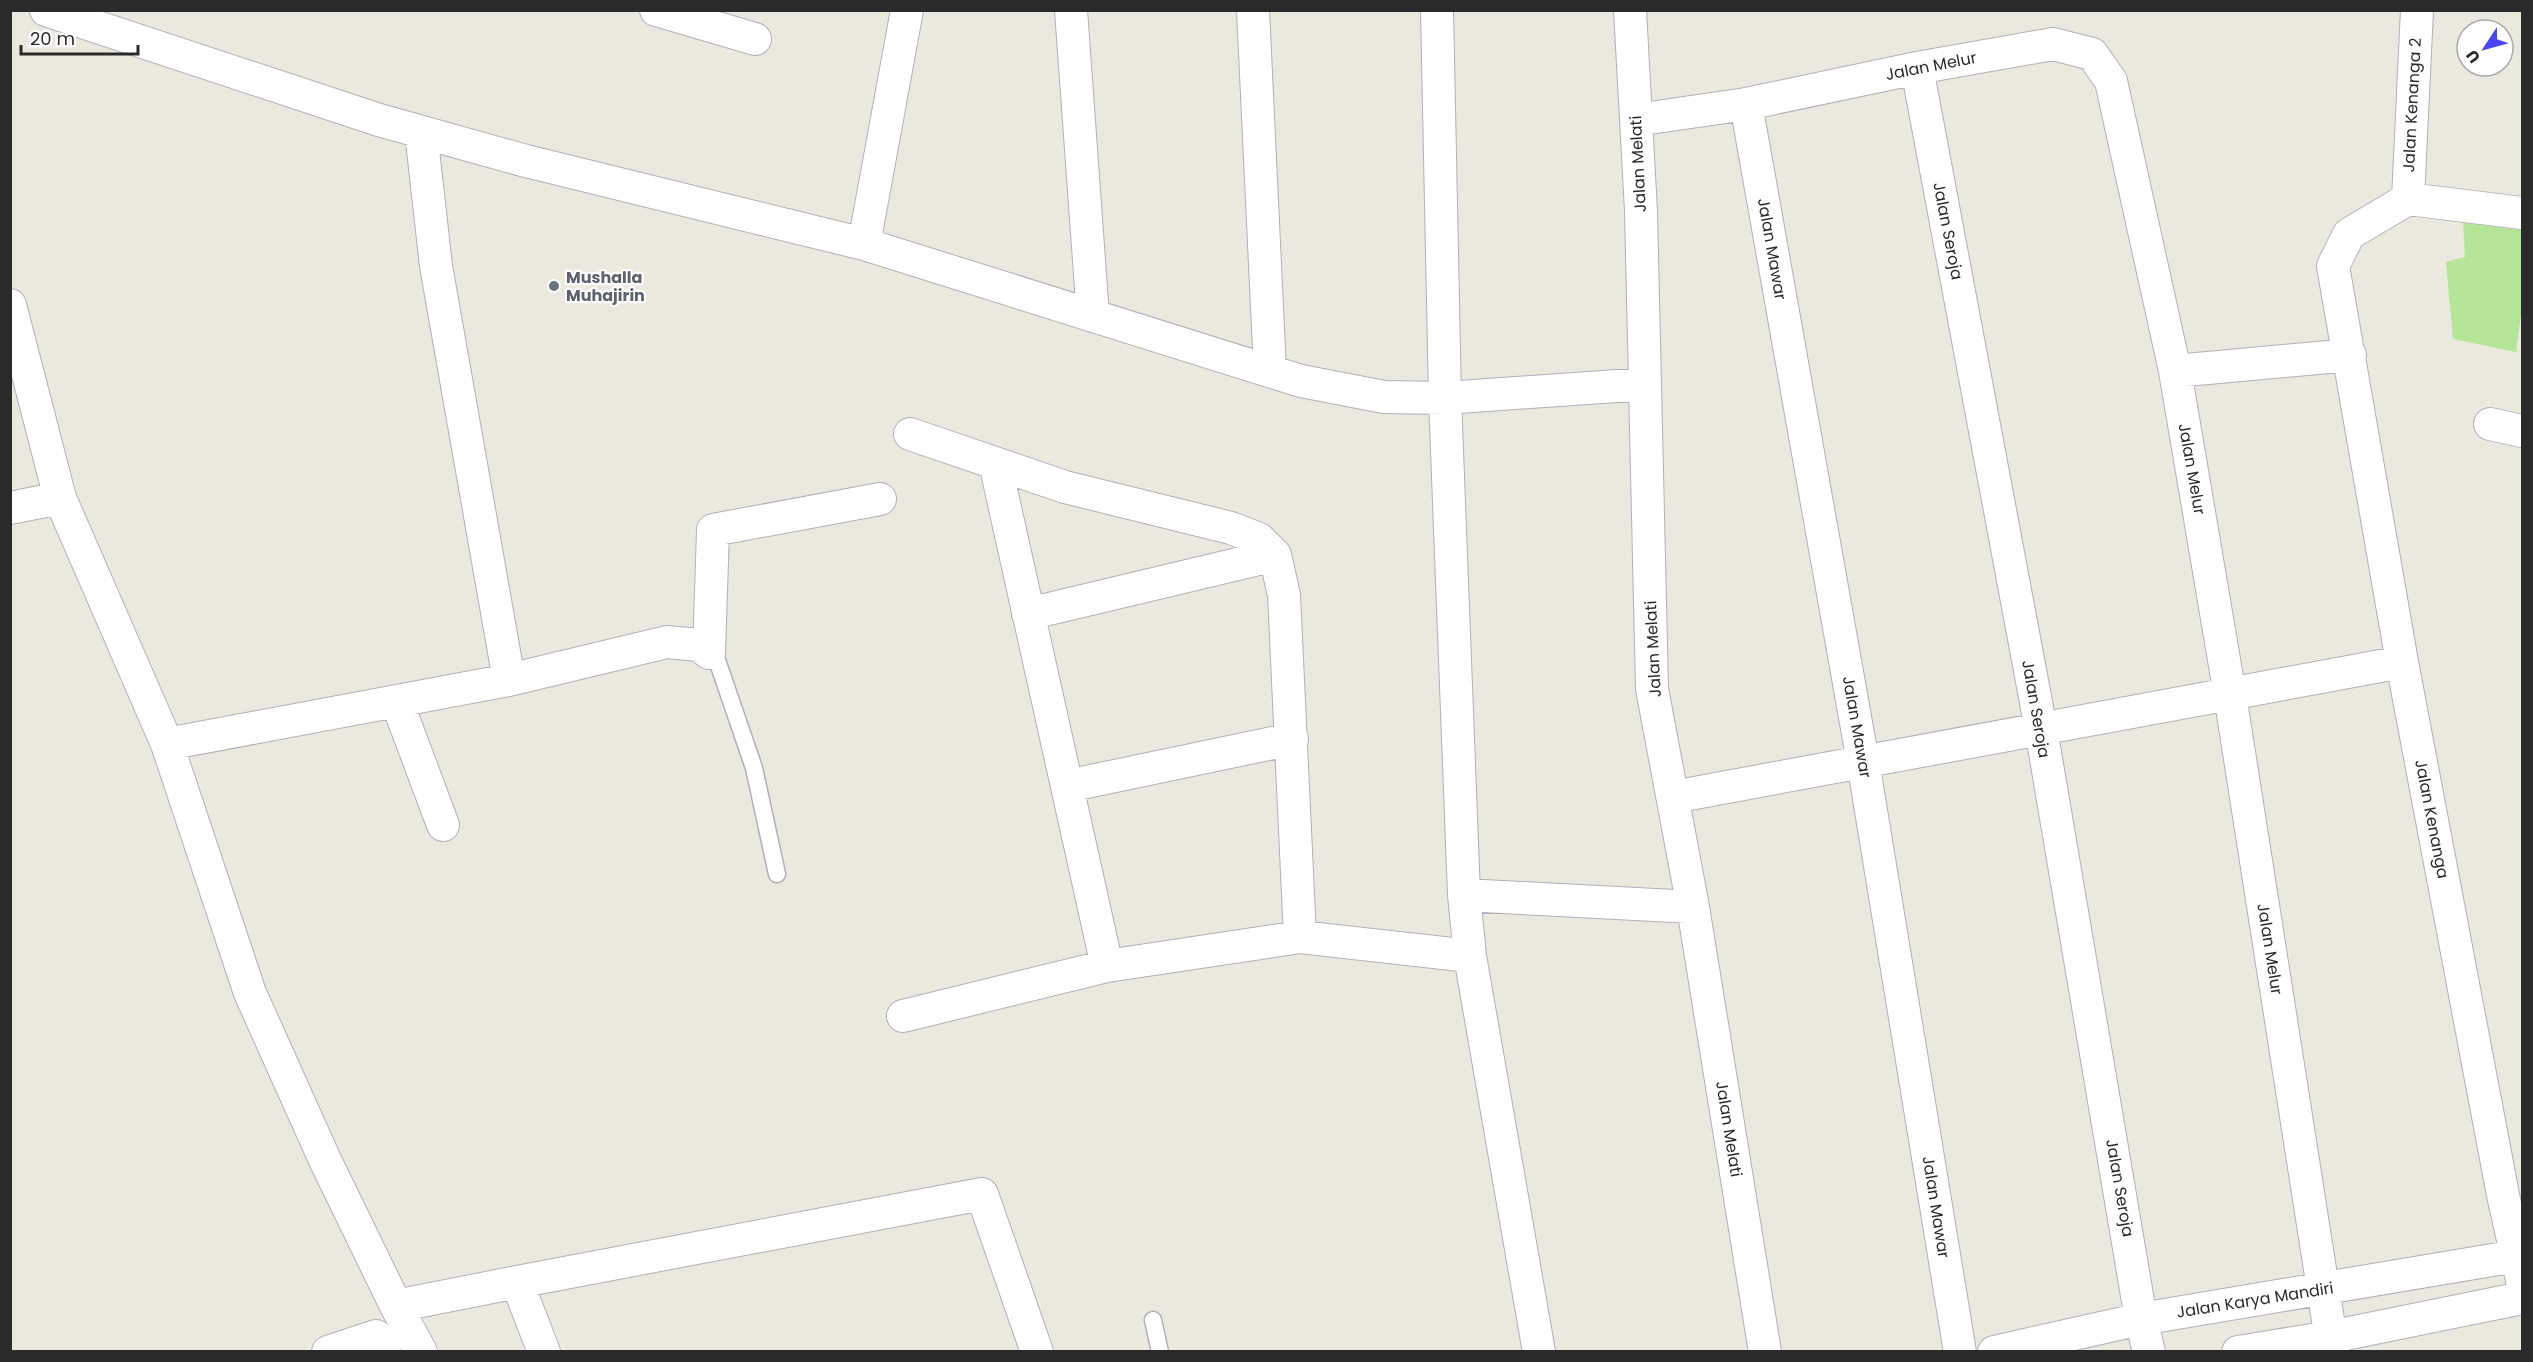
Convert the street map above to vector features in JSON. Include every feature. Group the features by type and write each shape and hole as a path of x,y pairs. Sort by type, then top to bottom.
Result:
{"street":[{"path":"46,10 421,132 526,161 864,244 1301,381 1384,397 1445,399 1645,384"},
{"path":"657,10 728,21 756,39"},
{"path":"864,244 908,10"},
{"path":"1071,10 1093,316"},
{"path":"1253,10 1270,371"},
{"path":"1437,10 1445,399 1464,895 1470,956 1539,1352"},
{"name":"Jalan Melati","path":"1630,10 1645,384 1652,688 1693,907 1765,1352"},
{"name":"Jalan Kenanga 2","path":"2408,199 2417,10"},
{"name":"Jalan Melur","path":"1636,120 1746,104 1917,68 2053,44 2092,54 2111,81 2175,372 2230,695 2331,1344"},
{"name":"Jalan Seroja","path":"1917,68 2040,729 2141,1319 2149,1352"},
{"name":"Jalan Mawar","path":"1746,104 1863,762 1960,1352"},
{"path":"421,132 436,266 509,680"},
{"path":"2408,199 2523,213"},
{"name":"Jalan Kenanga","path":"2408,199 2349,234 2333,266 2402,662 2503,1195 2521,1264"},
{"path":"10,305 60,498 167,744 250,993 326,1160 396,1306 421,1352"},
{"path":"2175,372 2350,355"},
{"path":"2490,424 2523,431"},
{"path":"910,434 1065,487 1231,528 1259,539 1275,555 1284,595 1300,937"},
{"path":"995,463 1107,966"},
{"path":"10,508 60,498"},
{"path":"709,653 713,530 880,499"},
{"path":"1028,614 1275,555"},
{"path":"167,744 509,680 667,642 699,645 709,653"},
{"path":"1672,797 2402,662"},
{"path":"397,702 443,825"},
{"path":"1066,786 1292,739"},
{"path":"1464,895 1693,907"},
{"path":"903,1016 1107,966 1300,937 1470,956"},
{"path":"396,1306 982,1194 1037,1352"},
{"name":"Jalan Karya Mandiri","path":"1994,1352 2141,1319 2323,1288 2521,1264"},
{"path":"517,1282 544,1352"},
{"path":"2238,1352 2331,1344 2523,1298"},
{"path":"328,1352 376,1336 385,1352"}],"lane":[{"path":"709,653 717,660 754,768 777,874"},
{"path":"1153,1320 1160,1352"}],"green space":[{"path":"2462,204 2522,213 2522,307 2516,352 2453,339 2446,262 2465,257"}],"place":[{"name":"Mushalla Muhajirin","path":"554,286"}]}
